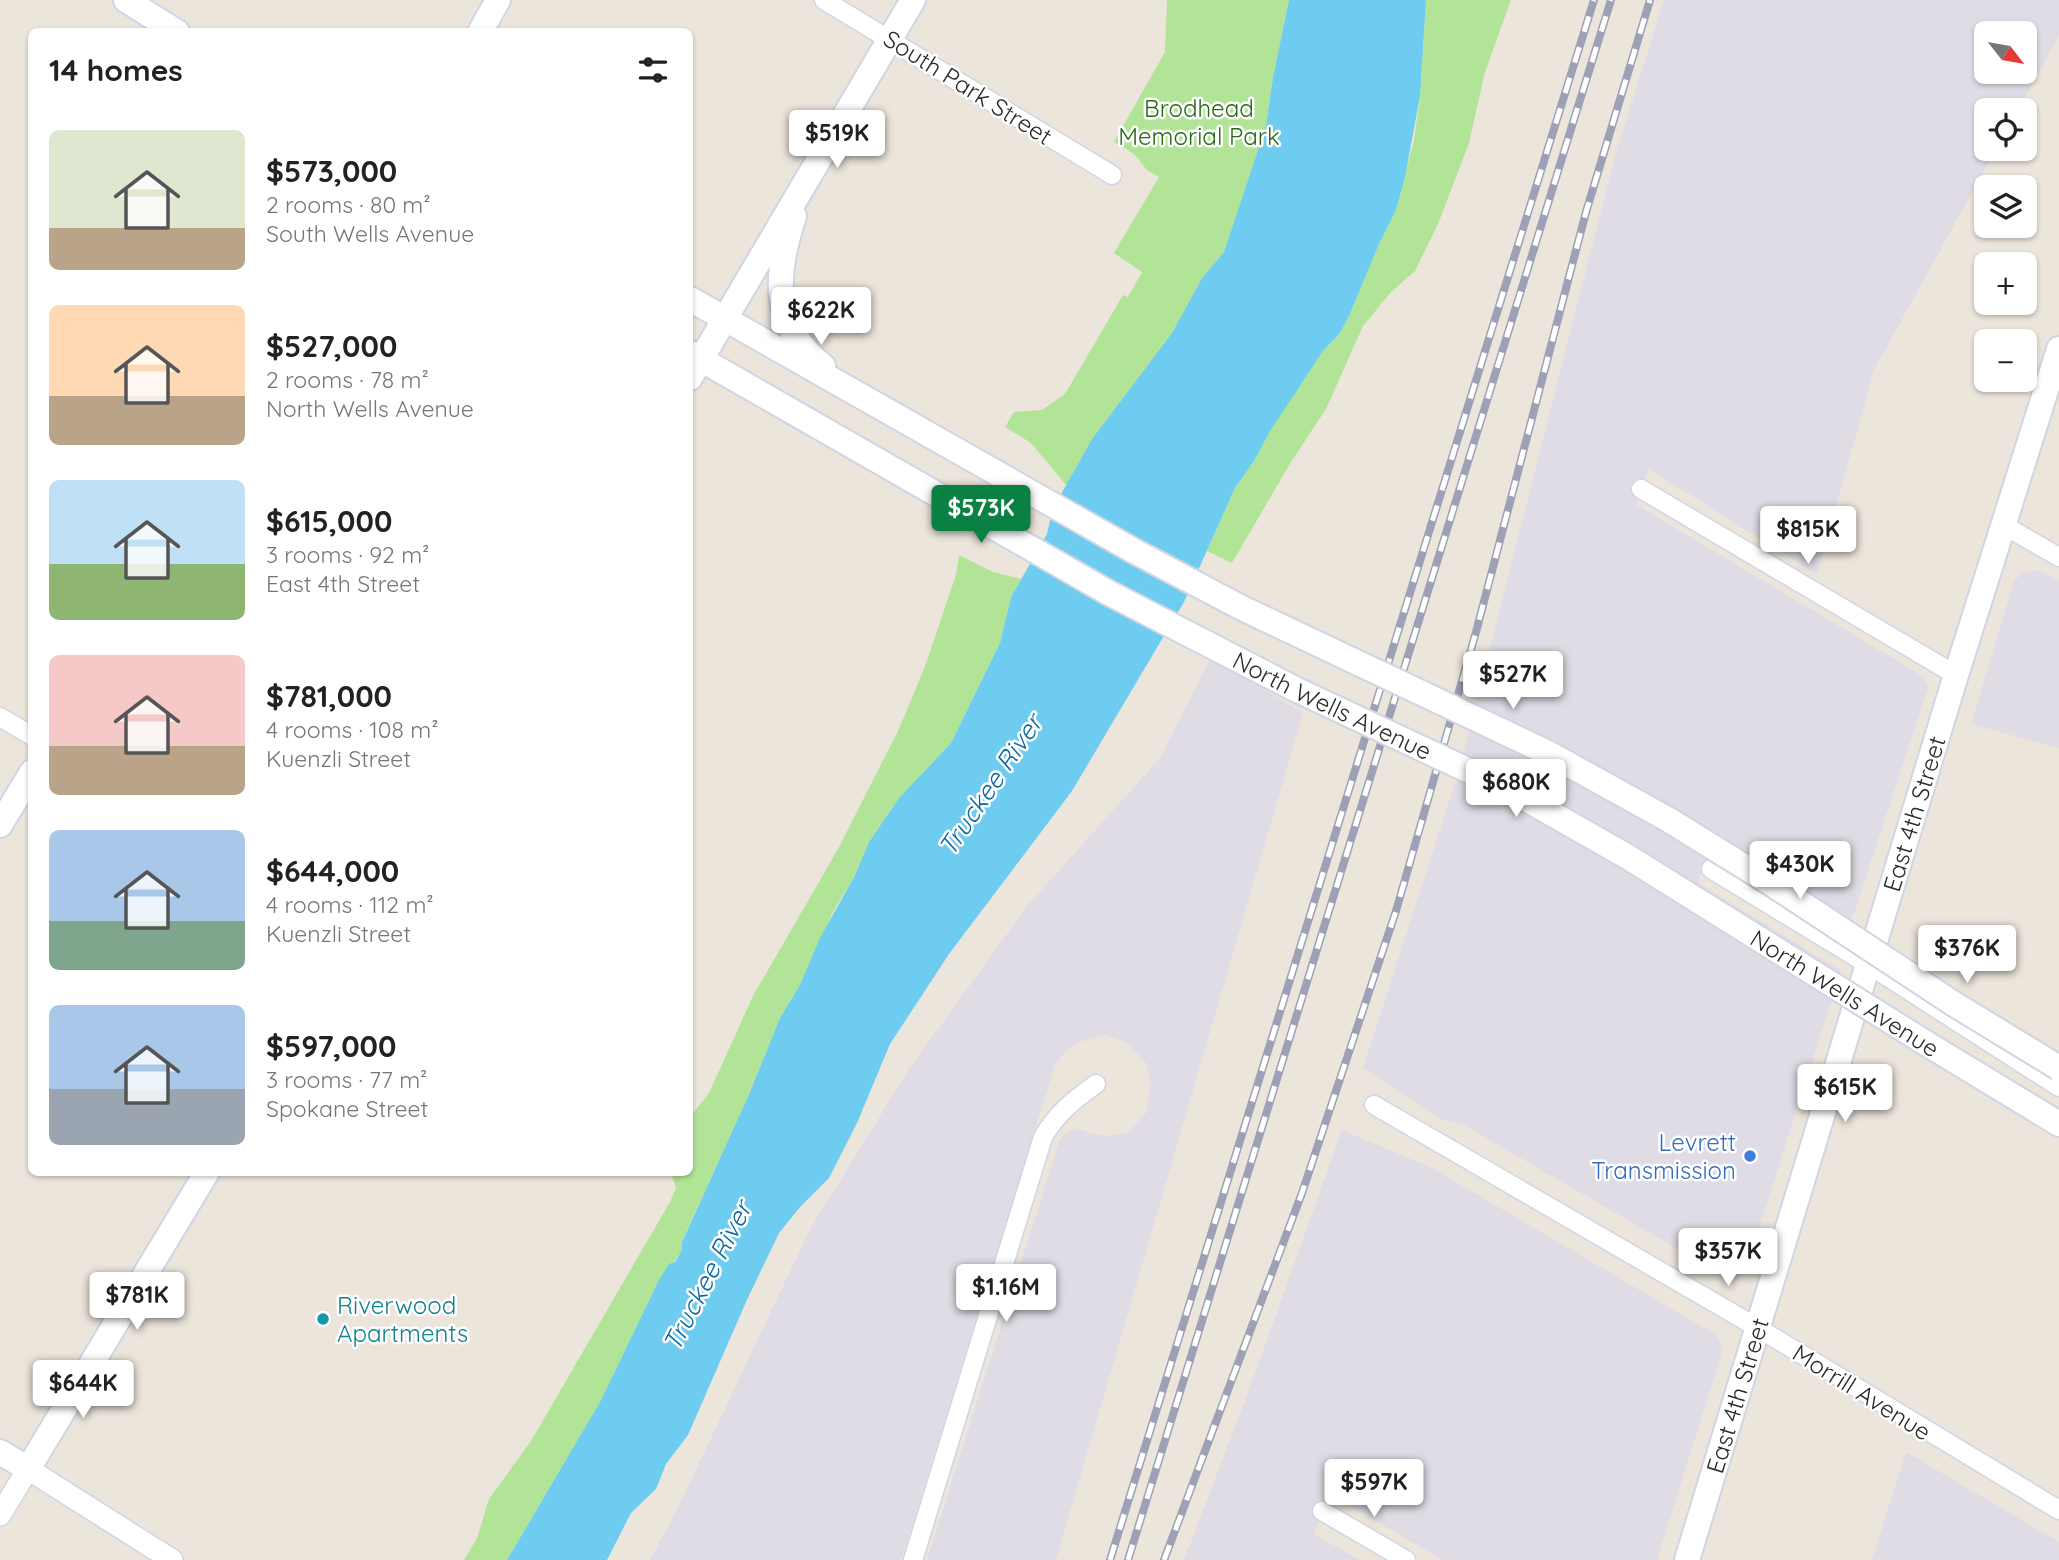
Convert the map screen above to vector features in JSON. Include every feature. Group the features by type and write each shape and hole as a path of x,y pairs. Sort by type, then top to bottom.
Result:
{"main road":[{"path":"126,0 171,28"},
{"path":"482,28 498,0"},
{"path":"693,363 724,318 913,0"},
{"path":"808,175 786,241 780,294 783,309 790,328 810,355 859,395"},
{"path":"693,301 859,395"},
{"name":"East 4th Street","path":"1688,1560 1956,675 2059,349"},
{"name":"North Wells Avenue","path":"693,363 875,459 1110,593 1295,689 1512,791 1628,857 2059,1124"},
{"name":"North Wells Avenue","path":"859,395 1134,551 1240,607 1548,753 1669,820 1954,1004 2059,1068"},
{"path":"0,825 28,779"},
{"path":"0,1452 27,1469 205,1176"}],"street":[{"name":"South Park Street","path":"824,0 1112,175"},
{"path":"1641,489 1956,675"},
{"path":"2003,525 2059,557"},
{"path":"0,717 28,734"},
{"path":"1711,869 1869,965 2059,1087"},
{"path":"913,1560 1043,1137 1054,1118 1069,1103 1096,1084"},
{"name":"Morrill Avenue","path":"1374,1105 1758,1328 2059,1510"},
{"path":"0,1515 27,1469 172,1560"},
{"path":"1322,1511 1406,1560"}],"shaded area":[{"path":"1664,0 2059,0 2059,35 2037,75 2037,21 1974,21 1974,84 2032,84 2025,98 1974,98 1974,161 1989,161 1982,175 1974,175 1974,189 1874,370 1817,574 1649,469 1637,505 1909,668 1924,678 1928,688 1854,913 1848,921 1713,841 1698,883 1841,971 1744,1275 1733,1281 1462,1124 1443,1120 1363,1068 1458,774 1615,156"},
{"path":"2033,570 2059,581 2059,748 1971,724 2014,581 2022,573"},
{"path":"1211,658 1303,713 1056,1560 927,1560 1060,1139 1070,1131 1080,1129 1091,1134 1110,1136 1129,1132 1146,1113 1151,1087 1146,1063 1126,1042 1104,1035 1079,1042 1064,1053 1055,1065 901,1560 650,1560 677,1510 809,1231 909,1069 1028,905 1160,758"},
{"path":"1342,1130 1432,1168 1716,1335 1722,1344 1721,1355 1657,1560 1443,1560 1329,1494 1314,1534 1360,1560 1184,1560 1245,1401"},
{"path":"1906,1452 2059,1542 2059,1560 1872,1560"}],"green space":[{"name":"Brodhead Memorial Park","path":"1167,0 1289,0 1266,126 1224,252 1202,278 1172,333 1092,439 1066,485 1031,443 1005,427 1014,412 1042,410 1065,394 1123,295 1128,297 1142,272 1114,253 1159,177 1147,170 1134,154 1114,142 1165,52"},
{"path":"1426,0 1511,0 1485,72 1469,143 1438,224 1415,271 1391,292 1363,326 1326,409 1291,462 1232,563 1207,551 1235,488 1254,461 1269,431 1323,351 1340,333 1396,210 1414,140 1420,96"},
{"path":"959,555 993,572 1021,579 1011,597 1000,643 951,743 899,798 869,842 800,985 780,1018 750,1092 682,1241 683,1250 658,1282 600,1402 507,1560 464,1560 477,1538 489,1499 531,1441 670,1202 676,1188 672,1176 693,1176 693,1113 709,1093 753,996 838,849 898,731 924,669 956,575"}],"water":[{"name":"Truckee River","path":"1289,0 1426,0 1420,96 1405,177 1396,210 1349,316 1340,333 1323,351 1235,488 1184,602 1072,791 949,954 890,1044 857,1123 829,1178 779,1233 688,1435 666,1464 656,1489 631,1513 607,1560 507,1560 600,1402 658,1282 682,1250 682,1242 750,1092 780,1018 800,985 820,938 855,875 869,842 899,798 951,743 1000,643 1011,597 1047,534 1052,512 1066,485 1092,439 1172,333 1202,278 1224,252 1266,126"}],"railway":[{"path":"1110,1560 1594,0"},
{"path":"1128,1560 1611,0"},
{"path":"1164,1560 1302,1193 1396,911 1476,632 1586,212 1650,0"}],"place":[{"name":"Levrett Transmission","path":"1750,1156"},
{"name":"Riverwood Apartments","path":"323,1319"}]}
